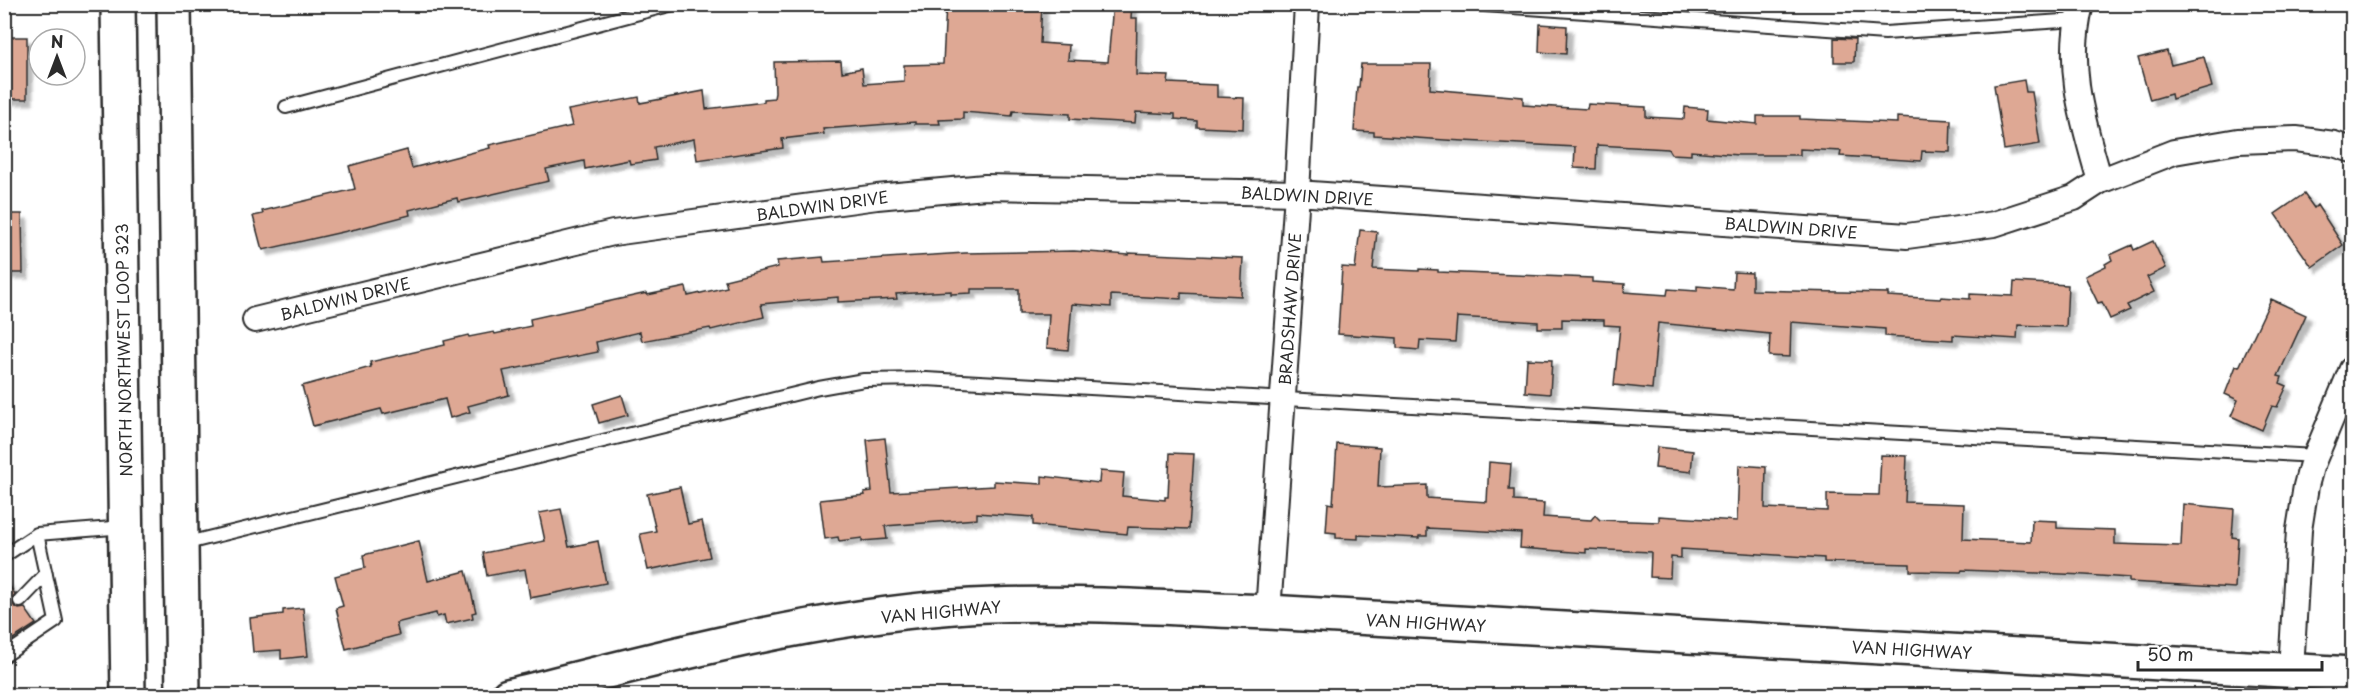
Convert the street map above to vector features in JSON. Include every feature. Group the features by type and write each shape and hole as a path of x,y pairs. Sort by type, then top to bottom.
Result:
{"main road":[{"name":"NORTH NORTHWEST LOOP 323","path":"118,4 128,696"},
{"path":"174,4 183,696"},
{"name":"VAN HIGHWAY","path":"508,696 558,690 704,647 795,628 955,607 1099,606 1268,612 2352,674"}],"street":[{"name":"BRADSHAW DRIVE","path":"1268,612 1297,193 1307,4"},
{"path":"2079,12 2074,64 2078,103 2100,181"},
{"name":"BALDWIN DRIVE","path":"255,320 613,233 877,197 985,187 1297,193 1907,236 1994,224 2074,198 2100,181 2174,152 2238,141 2296,139 2334,144 2352,150"},
{"path":"2291,671 2301,509 2308,477 2352,369"}],"lane":[{"path":"286,107 673,4"},
{"path":"1470,4 1885,33 2079,12"},
{"path":"182,545 819,388 864,380 926,379 2316,456"},
{"path":"4,556 37,534 126,527"},
{"path":"4,656 56,621 37,534"},
{"path":"20,601 46,574"}],"building":[{"path":"946,4 1042,4 1040,43 1069,45 1068,60 1108,62 1113,4 1132,4 1131,18 1137,18 1136,75 1169,76 1168,83 1217,85 1217,97 1244,98 1243,129 1197,127 1197,121 1175,119 1175,114 1136,112 1135,123 1070,119 1070,114 1013,111 1012,116 963,112 963,119 939,120 940,124 915,124 915,122 823,129 824,134 782,139 783,148 697,160 694,139 654,147 656,160 630,164 629,160 585,169 584,161 546,169 549,181 458,202 457,198 409,210 410,215 263,250 261,246 253,216 263,214 262,211 355,189 349,166 407,150 412,168 490,148 489,145 572,126 568,110 639,97 640,103 704,91 706,109 764,102 764,99 774,98 774,62 841,61 842,72 862,68 864,84 904,81 904,65 943,64"},
{"path":"1540,24 1567,26 1566,54 1539,52"},
{"path":"4,37 27,37 27,99 4,99"},
{"path":"1834,38 1855,39 1854,62 1834,62"},
{"path":"2167,51 2171,65 2204,57 2212,87 2172,99 2171,94 2150,100 2138,58"},
{"path":"1361,64 1431,64 1430,89 1523,97 1523,105 1587,109 1588,104 1646,107 1646,117 1684,119 1685,107 1708,109 1707,119 1757,124 1757,116 1800,116 1800,119 1897,123 1897,117 1951,120 1950,152 1922,151 1921,161 1840,156 1841,151 1800,149 1800,155 1738,155 1691,151 1691,155 1671,154 1668,149 1597,145 1596,169 1574,168 1575,147 1374,135 1374,132 1354,131"},
{"path":"2024,80 2026,92 2032,92 2040,144 2004,150 1994,85"},
{"path":"2304,194 2314,208 2317,205 2343,245 2312,267 2275,214"},
{"path":"4,214 22,214 23,273 4,273"},
{"path":"1360,230 1377,232 1373,269 1419,271 1419,269 1438,270 1438,272 1592,278 1592,282 1625,284 1624,292 1667,295 1668,289 1697,291 1697,286 1733,289 1734,272 1752,273 1752,290 1888,293 1888,296 1940,299 1941,297 1970,299 1970,294 2013,296 2014,282 2068,285 2066,327 2018,325 2017,339 1953,335 1953,340 1885,336 1885,329 1791,322 1790,357 1769,356 1770,334 1658,323 1652,389 1614,385 1620,326 1604,325 1604,320 1562,319 1562,328 1538,328 1538,322 1457,317 1455,342 1420,340 1419,350 1397,348 1397,338 1338,334 1342,267 1355,268"},
{"path":"2153,241 2166,268 2147,277 2154,292 2127,305 2130,310 2110,319 2102,302 2098,303 2085,276 2106,266 2105,264 2112,260 2110,255 2132,245 2134,250"},
{"path":"1074,251 1243,258 1241,296 1181,293 1181,299 1111,295 1111,307 1072,304 1068,350 1047,348 1049,314 1019,314 1019,289 971,289 971,293 951,294 951,291 896,294 897,299 838,302 838,297 761,304 764,317 711,330 710,328 642,341 640,332 596,342 598,352 503,371 509,395 468,406 470,412 450,418 445,399 383,414 381,409 313,426 302,386 371,367 370,362 445,345 444,341 468,335 469,337 494,332 495,334 531,326 530,319 647,293 647,295 686,287 688,296 727,287 725,280 778,267 777,261 823,257 824,262 965,253"},
{"path":"2271,299 2306,315 2278,376 2282,377 2280,383 2287,386 2277,407 2272,406 2262,430 2231,416 2238,400 2225,394 2236,366 2239,367"},
{"path":"1527,359 1552,360 1550,394 1525,392"},
{"path":"622,395 628,415 599,423 593,404"},
{"path":"885,438 891,492 994,486 994,481 1042,484 1042,476 1099,483 1100,471 1124,473 1122,496 1165,500 1165,497 1168,497 1170,453 1194,454 1189,529 1128,527 1127,534 1033,525 1033,517 977,513 977,519 885,526 887,539 862,541 862,538 839,541 838,537 825,539 820,500 865,495 864,492 872,491 867,440"},
{"path":"1337,444 1380,447 1378,487 1427,485 1427,498 1487,502 1489,462 1511,464 1509,490 1514,490 1514,501 1544,503 1543,517 1591,520 1595,515 1600,520 1659,522 1659,516 1737,521 1739,465 1766,467 1765,508 1827,511 1827,494 1879,495 1881,455 1907,456 1905,502 1964,504 1963,539 2031,542 2032,520 2057,521 2057,528 2115,530 2115,544 2181,546 2183,504 2234,509 2232,537 2238,538 2235,588 2129,582 2129,578 2085,575 1962,570 1961,572 1910,571 1910,564 1824,562 1824,558 1681,549 1681,558 1671,557 1670,578 1650,577 1651,552 1586,549 1586,553 1520,548 1521,533 1427,528 1427,536 1419,536 1419,538 1358,535 1358,539 1336,538 1336,533 1326,532 1328,503 1333,504"},
{"path":"1657,447 1693,451 1691,472 1655,468"},
{"path":"680,487 688,524 702,521 710,557 648,570 640,534 656,531 647,494"},
{"path":"561,509 569,547 598,541 606,583 530,598 525,569 487,576 483,553 545,541 539,513"},
{"path":"419,541 428,581 466,571 476,612 472,613 473,618 446,624 444,615 437,617 436,613 396,623 399,635 346,649 336,608 343,606 335,576 365,568 363,555"},
{"path":"4,578 15,594 12,600 14,606 19,609 25,608 36,624 4,645"},
{"path":"303,608 308,656 281,659 281,650 253,652 250,618 283,614 283,610"}]}
